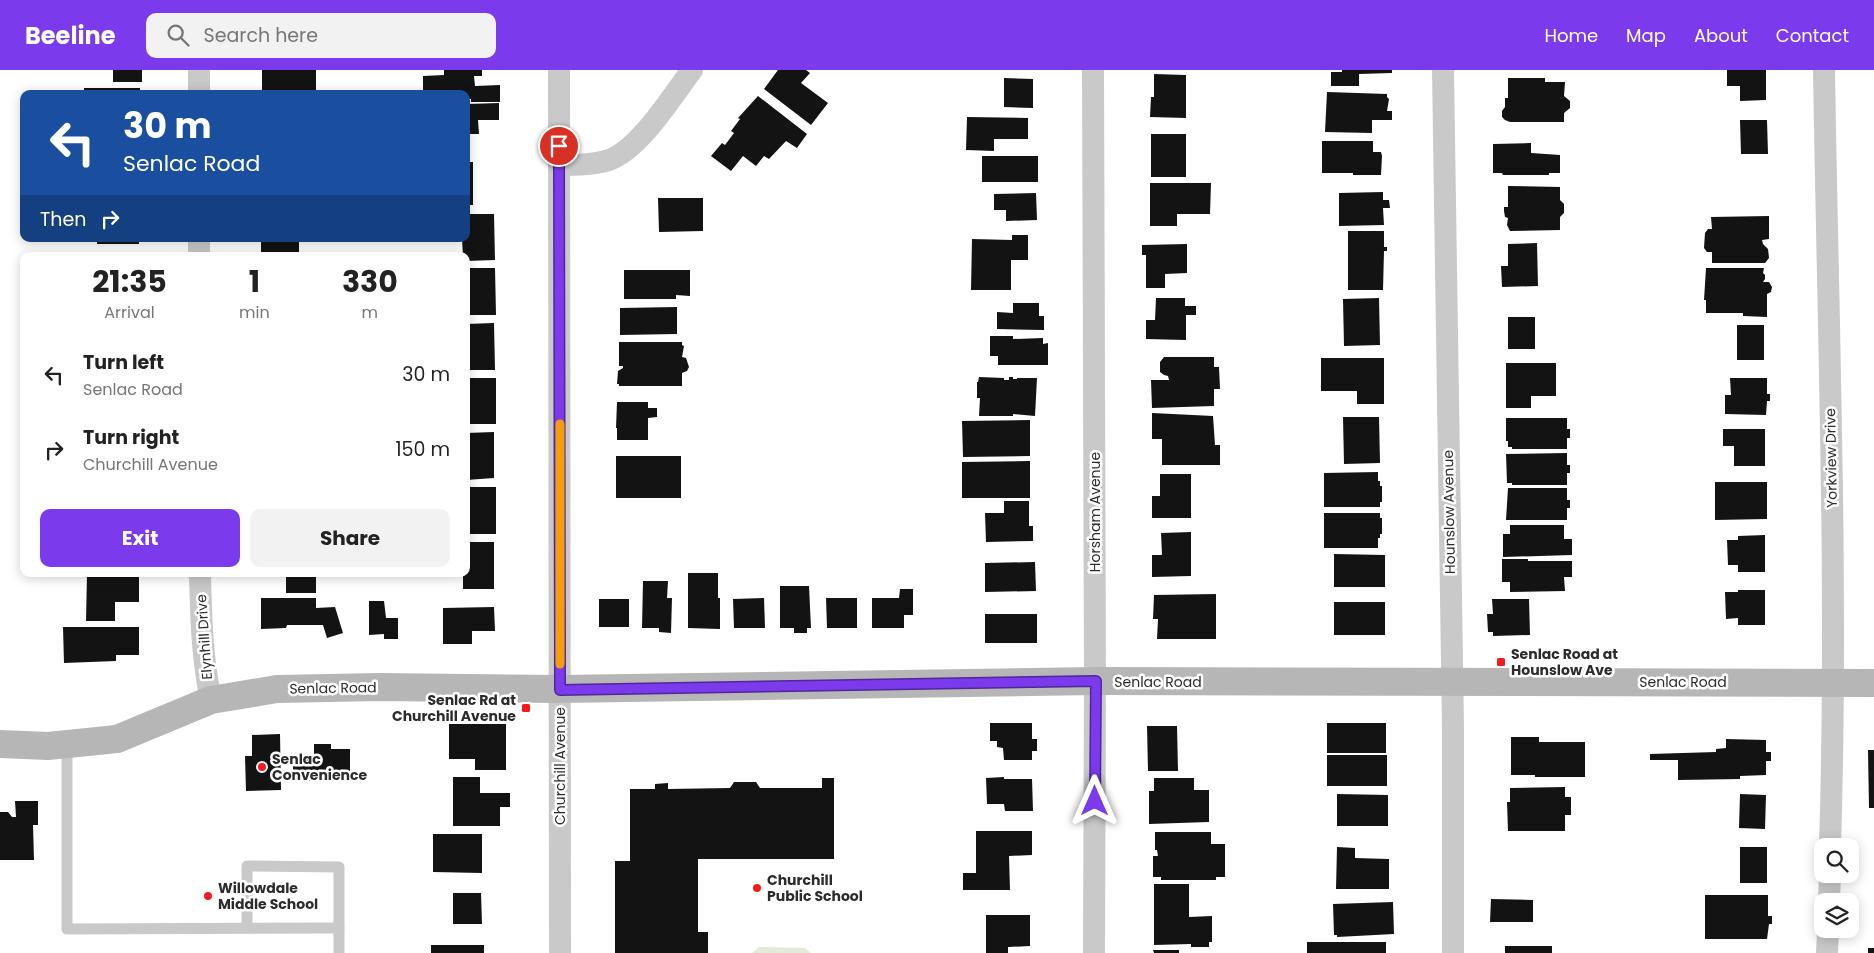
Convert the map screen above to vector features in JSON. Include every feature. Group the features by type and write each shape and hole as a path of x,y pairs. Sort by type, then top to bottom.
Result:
{"street":[{"path":"199,70 199,90"},
{"name":"Churchill Avenue","path":"559,70 560,953"},
{"path":"559,165 596,163 610,159 626,150 645,132 692,70"},
{"name":"Horsham Avenue","path":"1093,70 1096,681 1094,953"},
{"name":"Hounslow Avenue","path":"1443,70 1452,681 1453,953"},
{"name":"Yorkview Drive","path":"1824,70 1834,683 1830,838"},
{"name":"Elynhill Drive","path":"200,577 202,638 211,700"},
{"name":"Senlac Road","path":"0,744 48,746 117,739 211,700 277,689 380,687 560,690 1096,681 1874,682"},
{"path":"1827,953 1828,938"}],"lane":[{"path":"67,744 67,929 339,928"},
{"path":"247,928 247,866 339,867 339,953"}],"green space":[{"path":"759,947 805,948 811,953 752,953"}],"building":[{"path":"113,70 142,70 142,82 113,82"},
{"path":"262,70 316,70 316,90 262,90"},
{"path":"444,70 482,70 482,76 474,76 475,86 500,85 500,102 471,102 470,90 423,90 423,76 444,75"},
{"path":"778,70 806,70 810,73 801,83 828,103 811,125 764,89"},
{"path":"1342,70 1392,70 1392,73 1359,74 1359,86 1331,86 1331,72 1342,72"},
{"path":"1727,70 1766,70 1766,100 1740,101 1740,86 1727,86"},
{"path":"1154,74 1186,75 1186,118 1150,117 1151,97 1154,97"},
{"path":"1004,78 1033,79 1033,108 1004,107"},
{"path":"1508,78 1545,78 1545,82 1565,82 1564,96 1570,101 1570,108 1564,113 1564,122 1510,122 1505,120 1502,117 1502,111 1505,107 1505,98 1508,98"},
{"path":"84,88 140,88 140,90 84,90"},
{"path":"1327,92 1387,94 1389,99 1387,111 1392,111 1392,120 1372,120 1372,133 1325,132"},
{"path":"758,96 807,134 797,148 786,141 769,159 764,156 756,166 743,156 731,171 711,156 722,143 725,145 734,133 731,131 740,119 738,118"},
{"path":"499,103 499,120 478,120 479,134 470,134 470,104"},
{"path":"967,117 1028,118 1028,139 994,139 994,151 966,150"},
{"path":"1740,120 1767,120 1768,154 1741,154"},
{"path":"1151,134 1186,134 1186,177 1151,177"},
{"path":"1322,141 1373,141 1373,152 1381,152 1382,156 1381,175 1322,173"},
{"path":"1531,143 1531,153 1560,155 1560,173 1549,173 1549,175 1503,175 1502,173 1493,173 1493,144"},
{"path":"982,156 1038,156 1038,182 982,182"},
{"path":"470,162 473,162 473,205 470,205"},
{"path":"1150,183 1211,183 1210,214 1177,214 1177,226 1150,226"},
{"path":"1508,186 1560,187 1560,200 1564,204 1564,213 1560,217 1560,230 1510,231 1507,225 1508,218 1505,217 1504,211 1504,207 1508,207"},
{"path":"1383,192 1383,200 1389,200 1390,208 1383,208 1384,225 1339,226 1339,193"},
{"path":"1036,193 1037,220 1006,221 1006,210 994,210 994,194"},
{"path":"658,198 703,198 703,231 659,232"},
{"path":"470,214 494,214 495,260 470,261 470,252 463,252 462,242 470,242"},
{"path":"1769,216 1769,239 1762,240 1768,249 1769,258 1765,263 1712,263 1712,252 1707,252 1704,248 1705,233 1708,229 1712,229 1711,217"},
{"path":"1348,231 1384,231 1384,247 1387,247 1387,251 1384,251 1383,290 1348,290"},
{"path":"1012,235 1028,235 1028,260 1011,260 1011,290 971,290 972,239 1012,240"},
{"path":"97,242 139,242 139,244 97,244"},
{"path":"261,242 299,242 299,252 261,252"},
{"path":"1537,243 1538,286 1502,287 1501,266 1508,266 1508,244"},
{"path":"1187,244 1187,273 1165,274 1165,288 1146,288 1146,255 1142,255 1142,245"},
{"path":"470,268 495,268 496,315 470,315"},
{"path":"1706,268 1764,268 1765,279 1763,282 1769,282 1772,287 1771,292 1767,294 1767,317 1743,316 1743,313 1706,313 1706,300 1704,300"},
{"path":"624,270 690,270 690,296 676,295 676,299 624,299"},
{"path":"1156,298 1185,298 1185,306 1196,306 1196,315 1186,315 1186,340 1146,339 1146,320 1155,320"},
{"path":"1379,298 1380,345 1344,346 1343,299"},
{"path":"1013,303 1039,303 1039,316 1044,316 1044,330 997,329 997,312 1013,313"},
{"path":"677,307 677,334 620,335 620,308"},
{"path":"1508,317 1535,317 1535,349 1508,349"},
{"path":"494,323 495,370 470,370 470,324"},
{"path":"1737,325 1764,325 1764,360 1737,360"},
{"path":"990,336 1013,336 1013,339 1043,338 1043,344 1048,343 1048,365 998,365 998,356 990,356"},
{"path":"619,342 682,342 684,346 682,357 686,358 689,367 687,371 682,373 682,386 619,386 617,384 618,371 623,366 619,366"},
{"path":"1164,357 1214,357 1214,367 1219,367 1220,389 1214,389 1214,406 1152,408 1151,380 1169,380 1168,376 1160,372 1160,362"},
{"path":"1321,358 1384,358 1384,404 1357,404 1357,391 1321,391"},
{"path":"1506,363 1556,363 1556,396 1531,396 1531,408 1506,408"},
{"path":"979,377 1004,378 1004,380 1009,380 1009,377 1013,377 1013,379 1037,378 1035,416 1013,414 1013,416 979,416 980,398 977,398 977,382"},
{"path":"470,378 496,378 496,424 470,424"},
{"path":"1730,378 1767,378 1767,394 1770,394 1770,401 1767,401 1766,415 1725,414 1725,395 1731,395"},
{"path":"617,402 648,402 648,408 657,408 657,417 648,418 648,440 617,440"},
{"path":"1152,413 1213,416 1215,445 1220,445 1220,465 1162,465 1162,439 1152,439"},
{"path":"1343,417 1379,417 1380,463 1344,464"},
{"path":"1506,418 1567,418 1567,429 1570,429 1570,438 1567,438 1567,449 1512,449 1512,447 1508,447 1508,441 1506,441"},
{"path":"1030,420 1030,456 963,457 962,421"},
{"path":"1723,429 1765,429 1765,466 1734,466 1734,446 1723,446"},
{"path":"494,432 494,478 470,480 470,433"},
{"path":"1567,453 1567,465 1570,465 1570,473 1567,473 1567,485 1512,485 1512,483 1507,483 1506,454"},
{"path":"616,456 681,456 681,498 616,498"},
{"path":"1030,461 1030,498 962,498 962,462"},
{"path":"1378,472 1378,481 1380,481 1380,486 1382,486 1382,502 1380,502 1380,507 1324,507 1324,473"},
{"path":"1160,474 1191,474 1191,518 1152,518 1152,496 1160,496"},
{"path":"1715,482 1767,482 1767,519 1715,520"},
{"path":"470,487 496,487 496,534 470,534"},
{"path":"1508,488 1567,488 1567,500 1570,500 1570,508 1567,508 1567,520 1506,520"},
{"path":"1004,501 1029,501 1029,526 1033,526 1033,541 986,542 985,513 1004,513"},
{"path":"1324,513 1380,513 1380,518 1382,518 1382,534 1378,538 1378,548 1324,548"},
{"path":"1510,525 1564,525 1564,539 1572,539 1572,555 1503,557 1503,534 1510,534"},
{"path":"1191,532 1191,576 1152,577 1152,555 1162,555 1161,533"},
{"path":"1765,535 1765,572 1738,572 1738,565 1728,565 1727,540 1738,540 1738,536"},
{"path":"470,542 494,542 494,589 463,589 463,577 470,577"},
{"path":"1334,554 1385,555 1385,587 1334,587"},
{"path":"1502,559 1572,561 1572,577 1564,577 1565,591 1510,592 1510,582 1502,582"},
{"path":"1035,562 1036,591 985,592 985,563"},
{"path":"688,573 718,573 720,629 688,628"},
{"path":"87,577 139,577 139,602 115,602 115,621 86,621"},
{"path":"286,577 316,577 316,593 286,593"},
{"path":"643,581 668,581 667,598 672,598 671,633 659,632 659,628 642,628"},
{"path":"780,586 809,586 811,628 807,628 807,633 794,633 794,628 780,628"},
{"path":"900,589 913,589 913,615 904,615 904,628 872,628 872,598 899,598"},
{"path":"1738,590 1765,590 1765,625 1738,625 1738,618 1726,619 1725,592 1738,592"},
{"path":"1216,594 1216,639 1157,639 1158,619 1153,619 1154,595"},
{"path":"261,598 316,598 316,608 335,607 343,633 327,638 323,625 287,625 286,628 261,629"},
{"path":"764,598 765,628 734,628 733,599"},
{"path":"826,598 857,598 857,628 827,628"},
{"path":"599,599 629,599 629,627 599,627"},
{"path":"1492,599 1529,599 1530,635 1493,636 1493,632 1488,632 1487,614 1493,614"},
{"path":"369,601 384,601 386,618 398,618 398,639 384,639 384,634 369,635"},
{"path":"1334,602 1385,602 1385,635 1334,635"},
{"path":"494,607 495,631 472,631 472,644 443,644 443,608"},
{"path":"985,614 1037,614 1037,643 985,643"},
{"path":"63,627 139,627 139,655 116,655 116,661 64,663"},
{"path":"990,723 1032,723 1032,739 1037,739 1037,751 1032,751 1032,760 1004,760 1003,748 997,747 997,741 990,741"},
{"path":"1327,723 1386,723 1386,753 1327,753"},
{"path":"449,724 506,724 506,770 475,770 475,759 449,759"},
{"path":"1147,726 1177,726 1178,771 1148,771"},
{"path":"280,734 281,790 246,791 245,756 252,756 252,735"},
{"path":"1511,737 1539,737 1539,742 1585,742 1585,777 1511,775"},
{"path":"1726,739 1766,740 1766,752 1771,752 1771,761 1766,761 1766,775 1740,776 1740,779 1678,780 1678,760 1650,760 1650,754 1716,752 1716,749 1726,748"},
{"path":"314,744 331,744 331,749 350,749 350,781 293,781 293,763 303,763 303,759 314,759"},
{"path":"1868,750 1874,750 1874,808 1869,808"},
{"path":"1327,755 1387,755 1387,786 1327,786"},
{"path":"453,777 480,777 480,793 510,793 510,807 500,807 500,826 453,826"},
{"path":"1004,777 1004,779 1032,779 1033,811 1005,811 1004,804 987,804 986,778"},
{"path":"822,778 834,778 834,859 698,859 698,932 708,932 708,953 615,953 615,861 630,861 630,789 655,789 655,784 668,783 668,789 730,788 734,782 756,782 760,788 822,788"},
{"path":"1154,778 1194,778 1194,790 1209,790 1209,822 1149,824 1149,791 1154,791"},
{"path":"1565,787 1565,797 1571,797 1571,815 1565,815 1565,831 1508,831 1507,802 1510,802 1510,788"},
{"path":"1337,794 1388,795 1388,826 1337,826"},
{"path":"1740,794 1766,795 1765,829 1739,828"},
{"path":"15,801 38,801 38,825 33,825 34,860 0,860 0,812 8,812 12,817 16,817"},
{"path":"976,831 1032,831 1032,855 1009,856 1010,890 963,890 963,873 976,873"},
{"path":"1155,832 1211,832 1211,844 1225,844 1225,877 1216,877 1216,880 1161,880 1161,877 1153,877 1153,856 1158,856 1157,850 1155,850"},
{"path":"433,834 482,834 482,873 433,872"},
{"path":"1337,847 1355,848 1355,858 1389,859 1389,889 1336,889"},
{"path":"1740,847 1767,847 1767,883 1740,883"},
{"path":"1154,884 1189,884 1189,917 1212,916 1212,942 1209,942 1209,947 1191,947 1191,944 1154,945"},
{"path":"453,893 481,893 482,924 453,924"},
{"path":"1705,895 1768,895 1768,916 1772,916 1772,924 1769,924 1767,939 1705,939"},
{"path":"1491,899 1533,900 1533,922 1490,922"},
{"path":"1393,902 1394,934 1337,937 1337,935 1334,935 1333,904"},
{"path":"986,915 1030,915 1030,946 1008,947 1008,953 986,953"},
{"path":"1307,942 1386,942 1386,953 1307,953"},
{"path":"431,945 484,945 484,953 431,953"},
{"path":"1505,946 1552,946 1552,953 1505,953"},
{"path":"1868,948 1874,948 1874,953 1868,953"},
{"path":"1153,950 1179,950 1179,953 1154,953"}],"slow traffic":[{"path":"560,424 560,664"}],"place":[{"name":"Senlac Road at Hounslow Ave","path":"1501,662"},
{"name":"Senlac Rd at Churchill Avenue","path":"526,708"},
{"name":"Senlac Convenience","path":"262,767"},
{"name":"Churchill Public School","path":"757,888"},
{"name":"Willowdale Middle School","path":"208,896"}],"route":[{"path":"559,146 560,690 1096,681 1095,801"}]}
